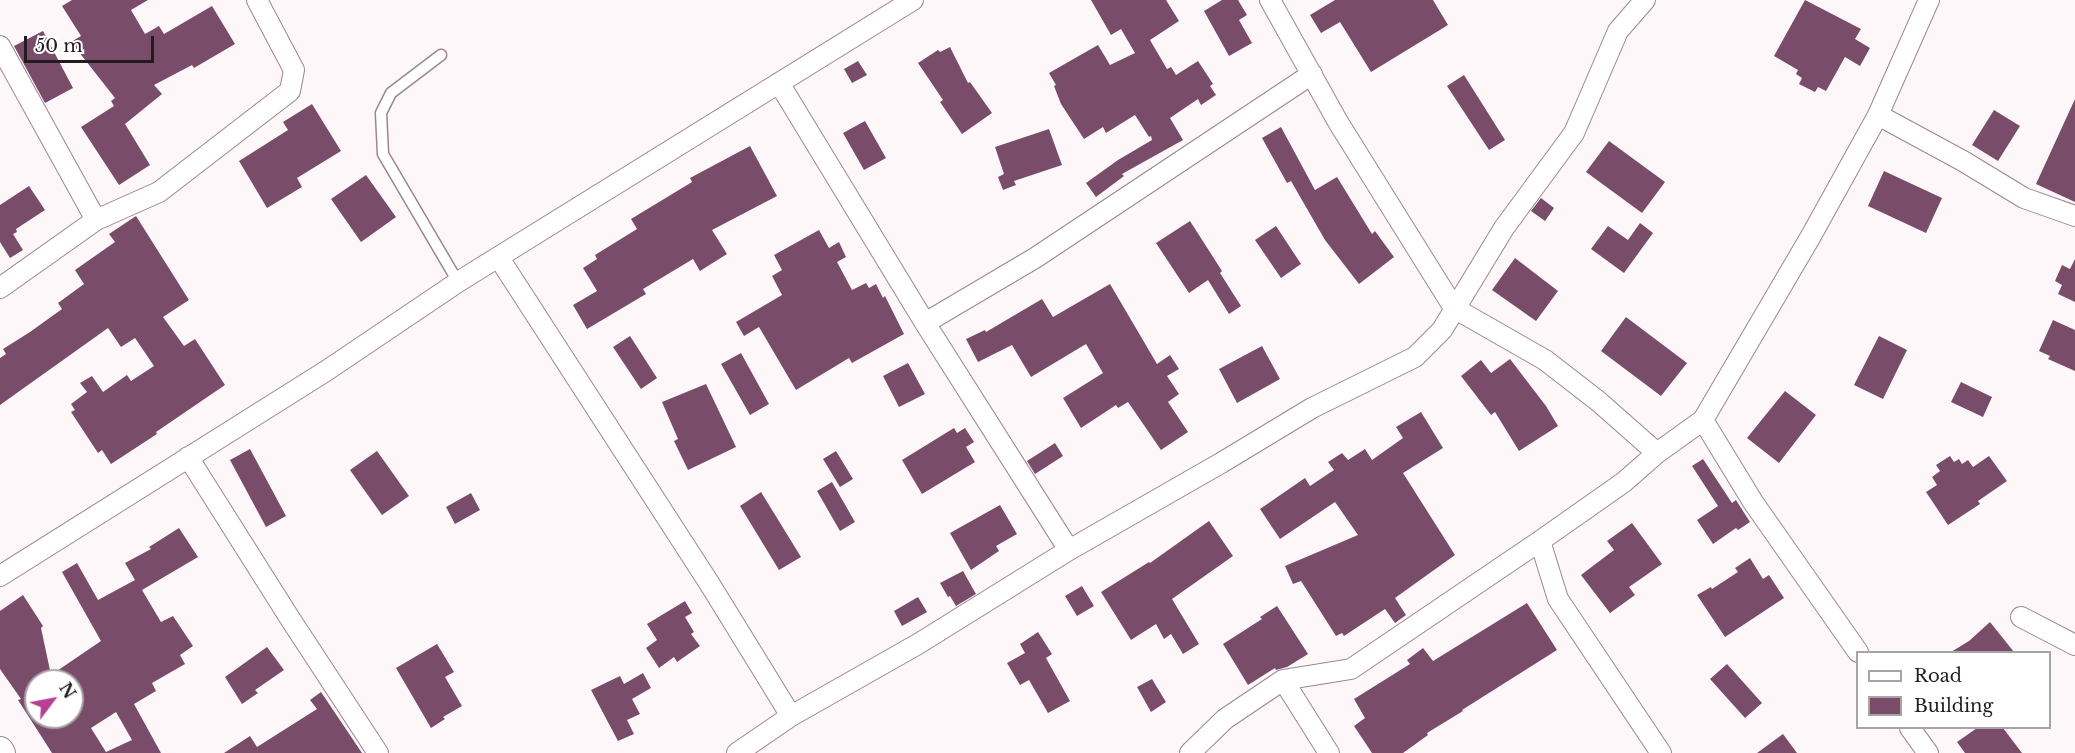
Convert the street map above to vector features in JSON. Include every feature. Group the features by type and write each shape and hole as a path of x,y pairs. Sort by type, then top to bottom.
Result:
{"street":[{"path":"0,288 96,220 159,192 290,90 294,70 257,0"},
{"path":"0,576 326,371 458,282 913,0"},
{"path":"1270,0 1338,122 1455,308 1545,360 1598,401 1657,453"},
{"path":"737,753 791,716 918,644 1069,550 1312,408 1415,357 1442,330 1504,228 1574,133 1618,31 1645,0"},
{"path":"1190,753 1225,719 1283,680 1351,669 1624,482 1657,453 1703,420 1811,236 1878,115 1929,0"},
{"path":"0,46 96,220"},
{"path":"926,323 1035,258 1312,74"},
{"path":"779,83 1069,550"},
{"path":"1878,115 1963,161 2024,198 2075,216"},
{"path":"499,258 711,586 791,716"},
{"path":"1703,420 1753,502 1857,651"},
{"path":"188,457 378,753"},
{"path":"1540,541 1558,599 1661,753"},
{"path":"2021,617 2075,645"},
{"path":"1283,680 1329,753"},
{"path":"1911,729 1928,753"}],"lane":[{"path":"441,55 391,93 381,113 383,154 458,282"}],"building":[{"path":"72,0 148,0 131,10 145,34 159,26 164,34 212,6 235,44 194,68 192,65 154,85 162,94 125,124 150,165 119,185 81,127 114,106 111,101 115,98 71,42 81,36 62,6"},
{"path":"1091,0 1166,0 1179,21 1150,40 1167,69 1171,67 1176,75 1198,61 1213,84 1210,86 1216,95 1201,105 1198,99 1170,118 1183,140 1122,174 1124,176 1096,197 1086,183 1118,160 1152,140 1135,115 1106,133 1103,127 1084,139 1061,104 1054,86 1056,85 1049,73 1098,45 1110,65 1135,53 1121,29 1111,35"},
{"path":"1222,0 1238,0 1247,15 1239,20 1252,43 1229,56 1204,11"},
{"path":"1335,0 1433,0 1448,25 1371,72 1340,22 1321,33 1310,15"},
{"path":"1805,0 1861,29 1855,39 1870,48 1860,66 1845,57 1826,91 1818,87 1815,92 1799,84 1802,78 1796,74 1798,70 1774,56"},
{"path":"43,31 73,88 45,103 14,46"},
{"path":"950,47 968,83 970,82 992,113 962,134 940,102 943,100 918,63 938,50 940,52"},
{"path":"858,61 867,75 852,83 844,69"},
{"path":"1464,75 1505,140 1489,150 1447,86"},
{"path":"2075,99 2075,202 2036,184"},
{"path":"312,104 341,151 297,178 302,187 267,208 239,161 288,130 283,122"},
{"path":"1994,110 2020,126 1998,161 1972,145"},
{"path":"865,121 886,158 864,170 843,133"},
{"path":"1281,127 1315,190 1337,177 1372,234 1375,231 1394,257 1359,284 1325,240 1291,181 1287,183 1262,138"},
{"path":"1049,129 1062,165 1014,181 1016,185 1003,190 998,177 1004,174 995,147"},
{"path":"1609,141 1665,182 1642,213 1586,172"},
{"path":"750,146 777,196 712,230 727,254 700,271 693,259 643,289 646,294 587,329 573,305 597,291 583,268 597,259 595,255 637,229 631,219 692,182 690,178"},
{"path":"1884,171 1942,198 1926,233 1868,206"},
{"path":"366,175 396,217 361,242 331,199"},
{"path":"29,186 45,210 16,229 17,232 13,234 23,250 10,258 0,242 0,205"},
{"path":"1541,198 1554,208 1545,221 1531,211"},
{"path":"136,216 189,300 163,317 184,346 195,339 225,385 111,464 102,450 98,453 71,412 75,410 71,404 87,392 80,383 92,376 103,392 127,375 131,381 154,366 135,338 121,347 108,328 0,405 0,358 6,354 3,349 62,309 58,303 84,284 75,270 115,242 109,234"},
{"path":"1190,221 1241,306 1229,314 1208,280 1189,293 1156,243"},
{"path":"1640,223 1653,233 1624,273 1591,249 1608,226 1628,240"},
{"path":"1276,226 1301,264 1281,278 1255,240"},
{"path":"819,230 829,248 839,242 846,257 837,262 852,290 866,283 869,288 876,284 883,298 885,296 904,334 852,363 849,358 796,390 759,327 744,336 736,322 782,295 772,276 782,270 774,255"},
{"path":"1515,258 1558,291 1536,321 1492,290"},
{"path":"2075,259 2075,302 2058,294 2062,285 2055,281 2062,265 2070,269"},
{"path":"1110,284 1157,364 1170,355 1179,369 1167,376 1179,394 1168,402 1188,432 1161,450 1128,402 1118,408 1116,405 1081,428 1063,398 1103,373 1086,344 1031,377 1012,345 978,362 966,339 985,330 986,332 1042,299 1053,317"},
{"path":"1626,317 1687,363 1661,396 1601,351"},
{"path":"2053,320 2075,330 2075,371 2048,359 2050,356 2039,351"},
{"path":"630,336 657,378 641,389 613,347"},
{"path":"1879,336 1907,350 1883,399 1854,385"},
{"path":"1262,346 1280,379 1237,403 1219,369"},
{"path":"741,353 769,404 750,415 721,364"},
{"path":"1510,359 1546,406 1558,426 1519,451 1495,412 1491,415 1461,376 1481,360 1491,373"},
{"path":"908,363 925,394 899,407 883,376"},
{"path":"1961,382 1992,397 1983,417 1951,402"},
{"path":"706,384 736,447 688,470 674,441 678,439 662,402"},
{"path":"1785,391 1816,415 1779,463 1747,438"},
{"path":"1421,412 1443,448 1403,473 1455,555 1395,598 1406,615 1395,623 1385,609 1344,636 1342,633 1336,636 1301,581 1293,584 1285,566 1358,535 1335,502 1280,539 1260,509 1305,478 1310,486 1334,470 1328,462 1342,453 1348,460 1365,449 1372,460 1403,438 1396,427"},
{"path":"954,428 957,433 965,428 974,442 966,447 975,462 922,494 902,460"},
{"path":"1055,443 1063,456 1035,474 1027,461"},
{"path":"250,449 286,516 266,527 230,460"},
{"path":"377,451 409,496 382,515 350,470"},
{"path":"836,451 853,479 840,487 823,459"},
{"path":"1950,456 1954,462 1959,459 1962,464 1968,460 1973,467 1989,456 2007,481 1978,501 1980,504 1948,525 1926,492 1937,485 1932,477 1940,471 1936,465"},
{"path":"1703,459 1732,503 1736,500 1750,522 1738,530 1736,528 1713,544 1697,520 1718,506 1692,466"},
{"path":"832,482 855,522 840,531 817,491"},
{"path":"761,492 801,557 779,570 740,506"},
{"path":"471,493 480,510 455,524 446,507"},
{"path":"1000,505 1017,534 996,546 999,551 971,570 950,533"},
{"path":"1209,521 1233,556 1172,599 1199,644 1183,654 1171,634 1164,639 1156,624 1131,640 1101,592 1150,563"},
{"path":"1632,523 1662,564 1629,587 1635,595 1610,613 1581,575 1614,550 1607,541"},
{"path":"179,528 198,557 142,590 161,622 173,616 193,646 180,655 185,664 152,683 156,691 134,704 161,753 52,753 37,729 84,729 84,669 60,669 101,641 62,572 77,563 98,600 135,580 125,563 151,549 149,547","holes":["116,712 132,740 106,752 91,728"]},
{"path":"1750,558 1763,579 1769,575 1784,598 1725,637 1697,595 1711,587 1712,589 1738,572 1735,568"},
{"path":"963,571 976,594 956,606 940,583"},
{"path":"1082,586 1094,606 1077,616 1065,596"},
{"path":"23,595 43,626 41,628 50,669 24,669 24,709 18,700 21,699 0,669 0,611"},
{"path":"918,597 927,612 902,626 894,611"},
{"path":"685,601 692,613 685,617 694,632 691,634 700,646 677,662 674,657 659,668 646,648 657,640 647,624"},
{"path":"1527,603 1557,650 1427,733 1428,735 1403,753 1372,753 1354,726 1365,718 1354,699 1410,664 1407,660 1423,648 1433,661"},
{"path":"1277,606 1308,654 1287,667 1276,670 1275,668 1248,685 1223,644 1262,619 1260,617"},
{"path":"1990,622 2013,651 1953,651 1969,641"},
{"path":"1038,632 1052,654 1046,658 1070,701 1048,713 1029,680 1020,685 1007,663 1025,653 1020,644"},
{"path":"437,644 454,672 445,677 462,706 443,717 445,719 431,728 396,668"},
{"path":"267,647 284,670 255,690 258,693 242,704 225,677"},
{"path":"1727,664 1762,703 1745,718 1710,679"},
{"path":"643,673 651,688 632,699 640,714 627,720 634,734 618,741 591,690 620,676 624,684"},
{"path":"1152,679 1166,702 1151,712 1137,687"},
{"path":"321,692 362,753 224,753 250,736 257,747 317,709 310,700"},
{"path":"1976,729 2004,729 2022,753 1965,753 1957,742"},
{"path":"1783,734 1797,753 1757,753"}]}
